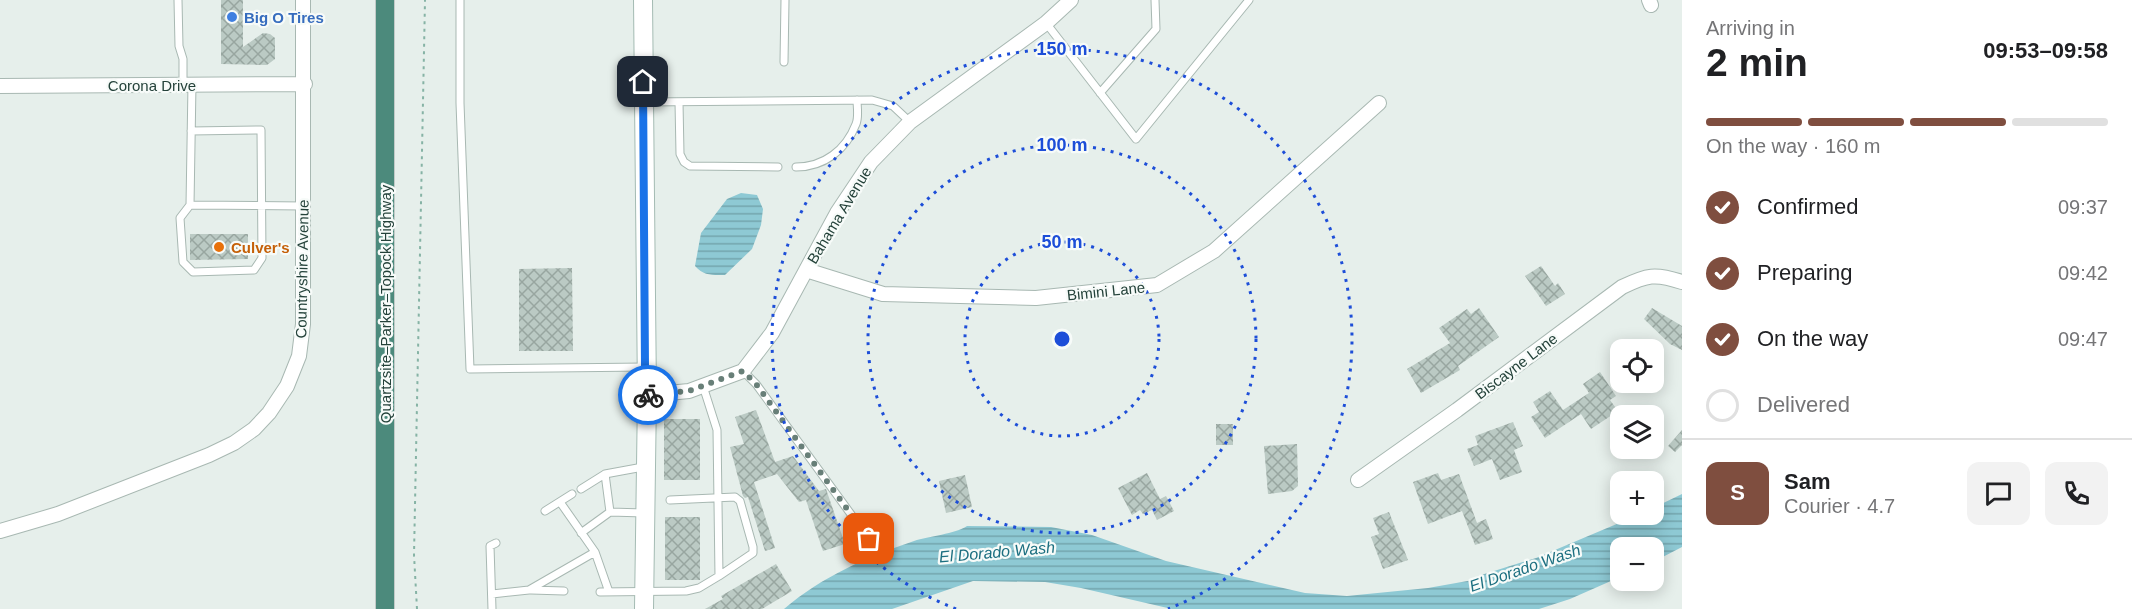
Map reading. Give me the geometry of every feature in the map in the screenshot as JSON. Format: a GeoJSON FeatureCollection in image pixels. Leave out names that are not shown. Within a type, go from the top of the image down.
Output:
{"type":"FeatureCollection","features":[{"type":"Feature","properties":{"kind":"highway","name":"Quartzsite–Parker–Topock Highway"},"geometry":{"type":"LineString","coordinates":[[385,0],[386,609]]}},
{"type":"Feature","properties":{"kind":"main road"},"geometry":{"type":"LineString","coordinates":[[643,0],[647,395],[644,601]]}},
{"type":"Feature","properties":{"kind":"street","name":"Countryshire Avenue"},"geometry":{"type":"LineString","coordinates":[[0,531],[58,514],[234,443],[254,429],[269,413],[287,386],[299,356],[303,324],[305,84],[303,0]]}},
{"type":"Feature","properties":{"kind":"street","name":"Bahama Avenue"},"geometry":{"type":"LineString","coordinates":[[743,371],[772,333],[837,213],[872,162],[910,122],[1046,24],[1071,0]]}},
{"type":"Feature","properties":{"kind":"street","name":"Corona Drive"},"geometry":{"type":"LineString","coordinates":[[0,86],[305,84]]}},
{"type":"Feature","properties":{"kind":"street","name":"Bimini Lane"},"geometry":{"type":"LineString","coordinates":[[806,270],[883,294],[1036,298],[1157,285],[1214,250],[1379,103]]}},
{"type":"Feature","properties":{"kind":"street","name":"Biscayne Lane"},"geometry":{"type":"LineString","coordinates":[[1358,480],[1457,410],[1622,287],[1646,276],[1669,278],[1682,282]]}},
{"type":"Feature","properties":{"kind":"street"},"geometry":{"type":"LineString","coordinates":[[647,395],[689,391],[743,371]]}},
{"type":"Feature","properties":{"kind":"lane"},"geometry":{"type":"LineString","coordinates":[[178,0],[179,46],[188,84],[191,131],[190,205],[180,218],[183,262],[194,272],[254,270],[262,258],[261,130],[191,131]]}},
{"type":"Feature","properties":{"kind":"lane"},"geometry":{"type":"LineString","coordinates":[[460,0],[460,103],[470,369],[645,367]]}},
{"type":"Feature","properties":{"kind":"lane"},"geometry":{"type":"LineString","coordinates":[[784,62],[785,0]]}},
{"type":"Feature","properties":{"kind":"lane"},"geometry":{"type":"LineString","coordinates":[[1100,93],[1155,29],[1155,0]]}},
{"type":"Feature","properties":{"kind":"lane"},"geometry":{"type":"LineString","coordinates":[[1046,24],[1137,140],[1249,0]]}},
{"type":"Feature","properties":{"kind":"lane"},"geometry":{"type":"LineString","coordinates":[[796,167],[810,167],[836,154],[857,123],[857,100]]}},
{"type":"Feature","properties":{"kind":"lane"},"geometry":{"type":"LineString","coordinates":[[644,102],[872,100],[893,106],[910,122]]}},
{"type":"Feature","properties":{"kind":"lane"},"geometry":{"type":"LineString","coordinates":[[679,102],[680,154],[684,162],[690,166],[778,166]]}},
{"type":"Feature","properties":{"kind":"lane"},"geometry":{"type":"LineString","coordinates":[[190,205],[304,206]]}},
{"type":"Feature","properties":{"kind":"lane"},"geometry":{"type":"LineString","coordinates":[[743,371],[756,384],[869,539]]}},
{"type":"Feature","properties":{"kind":"lane"},"geometry":{"type":"LineString","coordinates":[[703,386],[717,430],[719,576]]}},
{"type":"Feature","properties":{"kind":"lane"},"geometry":{"type":"LineString","coordinates":[[581,489],[605,474],[646,466]]}},
{"type":"Feature","properties":{"kind":"lane"},"geometry":{"type":"LineString","coordinates":[[605,474],[610,512]]}},
{"type":"Feature","properties":{"kind":"lane"},"geometry":{"type":"LineString","coordinates":[[545,511],[572,494]]}},
{"type":"Feature","properties":{"kind":"lane"},"geometry":{"type":"LineString","coordinates":[[600,592],[609,592],[644,601],[699,588],[753,553],[740,501],[735,497],[670,500]]}},
{"type":"Feature","properties":{"kind":"lane"},"geometry":{"type":"LineString","coordinates":[[560,502],[595,552],[609,592]]}},
{"type":"Feature","properties":{"kind":"lane"},"geometry":{"type":"LineString","coordinates":[[581,533],[610,512],[645,513]]}},
{"type":"Feature","properties":{"kind":"lane"},"geometry":{"type":"LineString","coordinates":[[492,609],[490,546],[496,543]]}},
{"type":"Feature","properties":{"kind":"lane"},"geometry":{"type":"LineString","coordinates":[[529,590],[595,552]]}},
{"type":"Feature","properties":{"kind":"lane"},"geometry":{"type":"LineString","coordinates":[[492,594],[529,590],[564,591]]}},
{"type":"Feature","properties":{"kind":"path"},"geometry":{"type":"LineString","coordinates":[[417,609],[414,543],[425,0]]}},
{"type":"Feature","properties":{"kind":"water"},"geometry":{"type":"Polygon","coordinates":[[[741,193],[757,195],[763,209],[761,225],[752,249],[725,275],[705,273],[695,266],[701,233],[727,199],[741,193]]]}},
{"type":"Feature","properties":{"kind":"water","name":"El Dorado Wash"},"geometry":{"type":"Polygon","coordinates":[[[1682,494],[1682,547],[1664,556],[1664,537],[1610,537],[1610,581],[1570,599],[1539,609],[1172,609],[1045,582],[973,581],[892,609],[784,609],[830,577],[880,553],[967,526],[1051,527],[1092,535],[1166,561],[1305,593],[1347,596],[1428,588],[1473,580],[1478,576],[1536,558],[1614,525],[1664,525],[1664,503],[1682,494]]]}},
{"type":"Feature","properties":{"kind":"building","name":"Big O Tires"},"geometry":{"type":"Polygon","coordinates":[[[221,0],[243,0],[243,47],[263,33],[270,34],[275,38],[275,59],[267,65],[221,64],[221,0]]]}},
{"type":"Feature","properties":{"kind":"building","name":"Culver's"},"geometry":{"type":"Polygon","coordinates":[[[190,234],[248,234],[248,259],[190,260],[190,234]]]}},
{"type":"Feature","properties":{"kind":"building"},"geometry":{"type":"Polygon","coordinates":[[[1541,266],[1555,286],[1558,283],[1565,294],[1546,306],[1525,276],[1541,266]]]}},
{"type":"Feature","properties":{"kind":"building"},"geometry":{"type":"Polygon","coordinates":[[[572,268],[573,351],[519,351],[519,269],[572,268]]]}},
{"type":"Feature","properties":{"kind":"building"},"geometry":{"type":"Polygon","coordinates":[[[1479,308],[1499,337],[1458,366],[1460,370],[1421,393],[1407,369],[1450,343],[1439,328],[1467,309],[1471,314],[1479,308]]]}},
{"type":"Feature","properties":{"kind":"building"},"geometry":{"type":"Polygon","coordinates":[[[1652,308],[1682,326],[1682,350],[1670,344],[1644,319],[1652,308]]]}},
{"type":"Feature","properties":{"kind":"building"},"geometry":{"type":"Polygon","coordinates":[[[1600,372],[1610,387],[1610,393],[1616,396],[1610,400],[1614,405],[1610,405],[1610,416],[1591,429],[1581,414],[1545,438],[1531,417],[1539,412],[1533,402],[1550,391],[1563,410],[1589,393],[1583,384],[1600,372]]]}},
{"type":"Feature","properties":{"kind":"building"},"geometry":{"type":"Polygon","coordinates":[[[756,410],[775,462],[793,456],[819,491],[826,489],[845,544],[823,551],[806,500],[799,502],[777,474],[754,482],[775,548],[765,551],[748,497],[743,496],[730,447],[744,444],[735,417],[756,410]]]}},
{"type":"Feature","properties":{"kind":"building"},"geometry":{"type":"Polygon","coordinates":[[[664,419],[700,419],[700,480],[664,480],[664,419]]]}},
{"type":"Feature","properties":{"kind":"building"},"geometry":{"type":"Polygon","coordinates":[[[1513,422],[1523,446],[1514,450],[1522,472],[1500,480],[1492,459],[1474,466],[1467,449],[1478,445],[1475,436],[1513,422]]]}},
{"type":"Feature","properties":{"kind":"building"},"geometry":{"type":"Polygon","coordinates":[[[1216,424],[1233,424],[1233,445],[1216,445],[1216,424]]]}},
{"type":"Feature","properties":{"kind":"building"},"geometry":{"type":"Polygon","coordinates":[[[1682,430],[1682,445],[1675,452],[1668,446],[1682,430]]]}},
{"type":"Feature","properties":{"kind":"building"},"geometry":{"type":"Polygon","coordinates":[[[1297,444],[1298,486],[1292,491],[1268,494],[1264,446],[1297,444]]]}},
{"type":"Feature","properties":{"kind":"building"},"geometry":{"type":"Polygon","coordinates":[[[1147,473],[1160,499],[1166,496],[1174,511],[1157,520],[1152,510],[1143,514],[1140,510],[1132,515],[1118,488],[1147,473]]]}},
{"type":"Feature","properties":{"kind":"building"},"geometry":{"type":"Polygon","coordinates":[[[1438,473],[1441,480],[1459,474],[1477,523],[1486,519],[1493,539],[1475,545],[1462,511],[1428,524],[1413,482],[1438,473]]]}},
{"type":"Feature","properties":{"kind":"building"},"geometry":{"type":"Polygon","coordinates":[[[965,475],[972,507],[946,513],[939,481],[965,475]]]}},
{"type":"Feature","properties":{"kind":"building"},"geometry":{"type":"Polygon","coordinates":[[[1389,512],[1408,560],[1383,569],[1371,537],[1379,534],[1373,518],[1389,512]]]}},
{"type":"Feature","properties":{"kind":"building"},"geometry":{"type":"Polygon","coordinates":[[[665,517],[700,517],[700,580],[665,580],[665,517]]]}},
{"type":"Feature","properties":{"kind":"building"},"geometry":{"type":"Polygon","coordinates":[[[776,564],[792,591],[762,609],[705,609],[723,599],[721,596],[776,564]]]}},
{"type":"Feature","properties":{"kind":"way so far"},"geometry":{"type":"LineString","coordinates":[[648,395],[689,391],[743,371],[756,384],[869,539]]}},
{"type":"Feature","properties":{"kind":"place","name":"Big O Tires"},"geometry":{"type":"Point","coordinates":[232,17]}},
{"type":"Feature","properties":{"kind":"place","name":"Culver's"},"geometry":{"type":"Point","coordinates":[219,247]}},
{"type":"Feature","properties":{"kind":"route"},"geometry":{"type":"LineString","coordinates":[[643,82],[645,367],[648,395]]}}]}
